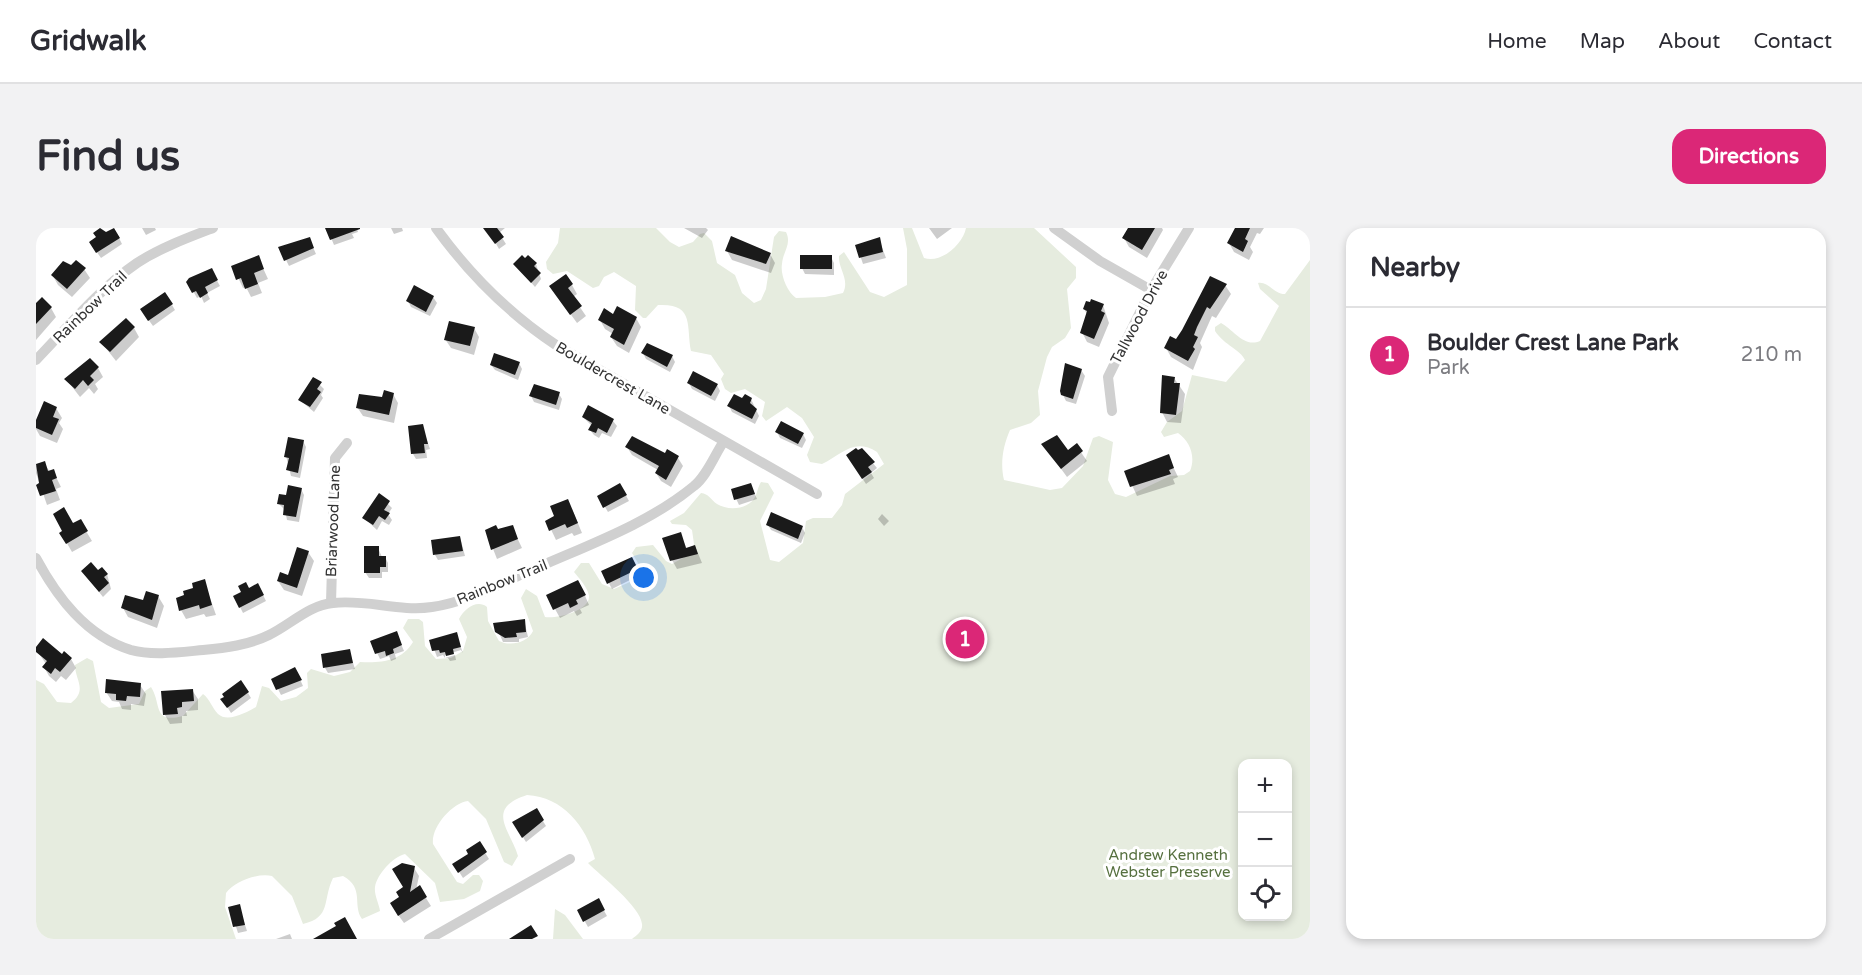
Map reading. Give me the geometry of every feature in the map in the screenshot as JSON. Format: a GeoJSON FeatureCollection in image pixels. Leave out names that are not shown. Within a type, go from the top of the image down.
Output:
{"type":"FeatureCollection","features":[{"type":"Feature","properties":{"kind":"street","name":"Rainbow Trail"},"geometry":{"type":"LineString","coordinates":[[36,360],[112,284],[136,264],[182,240],[213,228]]}},
{"type":"Feature","properties":{"kind":"street","name":"Bouldercrest Lane"},"geometry":{"type":"LineString","coordinates":[[436,228],[485,289],[530,328],[817,495]]}},
{"type":"Feature","properties":{"kind":"street"},"geometry":{"type":"LineString","coordinates":[[1054,228],[1100,261],[1151,290]]}},
{"type":"Feature","properties":{"kind":"street","name":"Tallwood Drive"},"geometry":{"type":"LineString","coordinates":[[1112,411],[1108,377],[1151,290],[1189,228]]}},
{"type":"Feature","properties":{"kind":"street","name":"Rainbow Trail"},"geometry":{"type":"LineString","coordinates":[[36,558],[51,586],[80,620],[105,638],[132,650],[164,652],[233,647],[268,636],[302,614],[331,603],[432,607],[468,599],[620,531],[667,506],[697,484],[724,441]]}},
{"type":"Feature","properties":{"kind":"street","name":"Briarwood Lane"},"geometry":{"type":"LineString","coordinates":[[331,603],[335,458],[347,443]]}},
{"type":"Feature","properties":{"kind":"street"},"geometry":{"type":"LineString","coordinates":[[429,939],[570,859]]}},
{"type":"Feature","properties":{"kind":"green space","name":"Andrew Kenneth Webster Preserve"},"geometry":{"type":"Polygon","coordinates":[[[560,228],[656,228],[670,242],[679,247],[693,242],[704,233],[712,241],[717,263],[735,275],[742,293],[754,303],[761,300],[766,289],[774,237],[779,231],[786,232],[788,236],[782,264],[783,278],[796,298],[825,297],[843,293],[845,279],[839,256],[844,252],[870,292],[884,297],[907,285],[907,249],[903,228],[912,228],[924,258],[931,259],[944,255],[956,246],[966,228],[1034,228],[1076,267],[1076,278],[1067,289],[1071,328],[1065,338],[1052,347],[1047,357],[1038,391],[1040,415],[1031,423],[1010,430],[1003,455],[1004,480],[1050,490],[1062,488],[1083,466],[1093,438],[1099,436],[1113,442],[1108,480],[1115,494],[1126,497],[1170,476],[1184,475],[1190,471],[1192,455],[1186,440],[1178,433],[1164,437],[1161,432],[1167,422],[1182,411],[1192,375],[1226,382],[1245,360],[1219,336],[1215,327],[1221,323],[1244,340],[1254,343],[1260,341],[1279,306],[1260,289],[1258,283],[1285,294],[1310,260],[1310,939],[632,939],[642,929],[640,917],[628,901],[588,863],[595,859],[586,835],[579,825],[562,807],[552,801],[527,795],[506,807],[503,814],[506,829],[518,856],[512,866],[504,862],[486,819],[468,801],[449,811],[439,823],[433,837],[433,844],[457,882],[463,884],[473,875],[479,875],[483,881],[480,891],[464,899],[440,902],[435,883],[405,854],[391,862],[376,882],[375,893],[380,911],[362,919],[354,886],[343,876],[333,878],[325,907],[318,917],[303,924],[292,896],[272,876],[266,875],[241,882],[226,893],[225,907],[236,939],[36,939],[36,680],[44,684],[57,702],[71,703],[79,694],[80,689],[75,665],[87,658],[93,661],[101,702],[109,708],[139,704],[145,691],[151,687],[162,715],[166,717],[183,716],[203,694],[218,714],[227,717],[237,716],[256,707],[262,686],[269,688],[281,701],[296,697],[308,688],[307,673],[311,669],[334,676],[350,672],[360,662],[390,660],[402,654],[413,642],[403,628],[408,619],[419,619],[423,622],[425,646],[436,659],[451,658],[463,651],[467,637],[459,619],[467,609],[479,604],[487,607],[488,621],[499,641],[509,644],[523,641],[533,631],[521,598],[526,589],[537,596],[545,617],[557,617],[578,610],[588,601],[587,590],[574,572],[581,563],[589,563],[602,584],[614,589],[639,578],[641,568],[632,553],[636,547],[653,545],[666,561],[672,564],[690,554],[694,544],[692,530],[686,525],[672,524],[670,521],[684,513],[701,493],[717,504],[727,508],[738,508],[753,500],[761,482],[768,483],[774,493],[760,521],[770,560],[779,562],[803,543],[806,521],[813,518],[832,518],[842,505],[845,494],[884,464],[877,452],[861,446],[848,449],[822,464],[810,462],[807,455],[814,437],[802,418],[787,407],[766,421],[762,416],[765,402],[745,389],[731,393],[725,389],[721,379],[724,374],[711,355],[691,351],[686,318],[678,308],[658,305],[646,318],[643,318],[635,310],[636,286],[614,272],[604,277],[599,286],[593,288],[567,271],[553,274],[547,269],[546,262],[558,243],[560,228]]]}},
{"type":"Feature","properties":{"kind":"green space"},"geometry":{"type":"Polygon","coordinates":[[[555,909],[565,915],[583,939],[553,939],[555,909]]]}},
{"type":"Feature","properties":{"kind":"building"},"geometry":{"type":"Polygon","coordinates":[[[100,228],[106,232],[114,228],[120,238],[96,253],[89,242],[96,237],[93,233],[100,228]]]}},
{"type":"Feature","properties":{"kind":"building"},"geometry":{"type":"Polygon","coordinates":[[[325,228],[360,228],[360,229],[330,240],[325,228]]]}},
{"type":"Feature","properties":{"kind":"building"},"geometry":{"type":"Polygon","coordinates":[[[483,228],[497,228],[504,237],[495,244],[483,228]]]}},
{"type":"Feature","properties":{"kind":"building"},"geometry":{"type":"Polygon","coordinates":[[[1128,228],[1155,228],[1142,250],[1122,238],[1128,228]]]}},
{"type":"Feature","properties":{"kind":"building"},"geometry":{"type":"Polygon","coordinates":[[[1235,228],[1250,228],[1243,252],[1227,243],[1235,228]]]}},
{"type":"Feature","properties":{"kind":"building"},"geometry":{"type":"Polygon","coordinates":[[[731,236],[771,253],[766,264],[725,251],[731,236]]]}},
{"type":"Feature","properties":{"kind":"building"},"geometry":{"type":"Polygon","coordinates":[[[310,237],[314,248],[284,261],[278,247],[310,237]]]}},
{"type":"Feature","properties":{"kind":"building"},"geometry":{"type":"Polygon","coordinates":[[[880,237],[883,252],[859,258],[855,245],[880,237]]]}},
{"type":"Feature","properties":{"kind":"building"},"geometry":{"type":"Polygon","coordinates":[[[259,255],[264,269],[254,273],[258,284],[245,289],[241,278],[236,280],[231,266],[259,255]]]}},
{"type":"Feature","properties":{"kind":"building"},"geometry":{"type":"Polygon","coordinates":[[[522,255],[525,258],[528,255],[537,263],[534,266],[541,273],[531,283],[513,264],[522,255]]]}},
{"type":"Feature","properties":{"kind":"building"},"geometry":{"type":"Polygon","coordinates":[[[800,255],[832,255],[832,269],[800,269],[800,255]]]}},
{"type":"Feature","properties":{"kind":"building"},"geometry":{"type":"Polygon","coordinates":[[[76,260],[86,268],[67,289],[51,275],[63,261],[71,265],[76,260]]]}},
{"type":"Feature","properties":{"kind":"building"},"geometry":{"type":"Polygon","coordinates":[[[212,268],[218,280],[205,287],[208,293],[200,298],[196,291],[192,293],[186,282],[189,278],[212,268]]]}},
{"type":"Feature","properties":{"kind":"building"},"geometry":{"type":"Polygon","coordinates":[[[566,274],[573,284],[568,288],[582,306],[570,315],[549,286],[566,274]]]}},
{"type":"Feature","properties":{"kind":"building"},"geometry":{"type":"Polygon","coordinates":[[[1210,276],[1227,284],[1210,309],[1207,307],[1194,335],[1198,337],[1193,347],[1195,349],[1188,361],[1164,348],[1170,336],[1176,339],[1182,330],[1210,276]]]}},
{"type":"Feature","properties":{"kind":"building"},"geometry":{"type":"Polygon","coordinates":[[[414,285],[434,296],[426,312],[406,301],[414,285]]]}},
{"type":"Feature","properties":{"kind":"building"},"geometry":{"type":"Polygon","coordinates":[[[165,292],[173,304],[148,321],[140,309],[165,292]]]}},
{"type":"Feature","properties":{"kind":"building"},"geometry":{"type":"Polygon","coordinates":[[[42,297],[52,307],[36,324],[36,303],[42,297]]]}},
{"type":"Feature","properties":{"kind":"building"},"geometry":{"type":"Polygon","coordinates":[[[1091,299],[1104,304],[1101,311],[1105,313],[1094,339],[1080,333],[1087,311],[1083,309],[1086,301],[1090,302],[1091,299]]]}},
{"type":"Feature","properties":{"kind":"building"},"geometry":{"type":"Polygon","coordinates":[[[617,306],[637,317],[624,345],[610,337],[614,329],[598,320],[604,308],[613,314],[617,306]]]}},
{"type":"Feature","properties":{"kind":"building"},"geometry":{"type":"Polygon","coordinates":[[[126,318],[135,327],[110,352],[99,342],[126,318]]]}},
{"type":"Feature","properties":{"kind":"building"},"geometry":{"type":"Polygon","coordinates":[[[449,321],[475,327],[470,346],[444,340],[449,321]]]}},
{"type":"Feature","properties":{"kind":"building"},"geometry":{"type":"Polygon","coordinates":[[[647,343],[673,355],[667,367],[641,353],[647,343]]]}},
{"type":"Feature","properties":{"kind":"building"},"geometry":{"type":"Polygon","coordinates":[[[494,353],[520,362],[515,375],[490,365],[494,353]]]}},
{"type":"Feature","properties":{"kind":"building"},"geometry":{"type":"Polygon","coordinates":[[[90,358],[99,367],[90,376],[94,380],[88,386],[83,380],[75,389],[64,379],[90,358]]]}},
{"type":"Feature","properties":{"kind":"building"},"geometry":{"type":"Polygon","coordinates":[[[1065,363],[1082,369],[1073,399],[1061,395],[1060,391],[1065,363]]]}},
{"type":"Feature","properties":{"kind":"building"},"geometry":{"type":"Polygon","coordinates":[[[693,371],[718,384],[711,396],[687,383],[693,371]]]}},
{"type":"Feature","properties":{"kind":"building"},"geometry":{"type":"Polygon","coordinates":[[[1162,375],[1175,377],[1174,383],[1180,383],[1176,415],[1160,413],[1162,375]]]}},
{"type":"Feature","properties":{"kind":"building"},"geometry":{"type":"Polygon","coordinates":[[[313,377],[322,382],[317,389],[321,392],[310,407],[298,400],[313,377]]]}},
{"type":"Feature","properties":{"kind":"building"},"geometry":{"type":"Polygon","coordinates":[[[534,384],[560,392],[556,405],[529,396],[534,384]]]}},
{"type":"Feature","properties":{"kind":"building"},"geometry":{"type":"Polygon","coordinates":[[[384,390],[394,393],[389,415],[356,408],[359,394],[382,397],[384,390]]]}},
{"type":"Feature","properties":{"kind":"building"},"geometry":{"type":"Polygon","coordinates":[[[734,394],[742,398],[745,394],[752,398],[750,403],[757,409],[752,419],[727,406],[734,394]]]}},
{"type":"Feature","properties":{"kind":"building"},"geometry":{"type":"Polygon","coordinates":[[[44,401],[57,407],[53,417],[59,419],[52,435],[36,428],[36,420],[44,401]]]}},
{"type":"Feature","properties":{"kind":"building"},"geometry":{"type":"Polygon","coordinates":[[[588,405],[614,419],[607,433],[598,428],[596,433],[588,430],[592,423],[582,417],[588,405]]]}},
{"type":"Feature","properties":{"kind":"building"},"geometry":{"type":"Polygon","coordinates":[[[781,421],[804,433],[798,444],[775,432],[781,421]]]}},
{"type":"Feature","properties":{"kind":"building"},"geometry":{"type":"Polygon","coordinates":[[[423,424],[428,444],[424,444],[425,453],[411,454],[408,426],[423,424]]]}},
{"type":"Feature","properties":{"kind":"building"},"geometry":{"type":"Polygon","coordinates":[[[1057,435],[1068,450],[1077,443],[1083,451],[1061,469],[1041,444],[1057,435]]]}},
{"type":"Feature","properties":{"kind":"building"},"geometry":{"type":"Polygon","coordinates":[[[632,436],[665,453],[667,449],[679,456],[666,480],[655,473],[659,466],[625,447],[632,436]]]}},
{"type":"Feature","properties":{"kind":"building"},"geometry":{"type":"Polygon","coordinates":[[[288,437],[304,440],[298,473],[286,470],[289,458],[284,457],[288,437]]]}},
{"type":"Feature","properties":{"kind":"building"},"geometry":{"type":"Polygon","coordinates":[[[856,448],[858,450],[862,448],[875,462],[868,467],[872,472],[862,479],[846,455],[856,448]]]}},
{"type":"Feature","properties":{"kind":"building"},"geometry":{"type":"Polygon","coordinates":[[[1169,454],[1174,468],[1169,470],[1171,474],[1130,487],[1124,471],[1169,454]]]}},
{"type":"Feature","properties":{"kind":"building"},"geometry":{"type":"Polygon","coordinates":[[[45,461],[48,471],[54,469],[57,478],[52,480],[56,491],[40,496],[36,485],[39,483],[36,464],[45,461]]]}},
{"type":"Feature","properties":{"kind":"building"},"geometry":{"type":"Polygon","coordinates":[[[620,483],[627,495],[603,508],[597,496],[620,483]]]}},
{"type":"Feature","properties":{"kind":"building"},"geometry":{"type":"Polygon","coordinates":[[[751,483],[755,494],[734,500],[731,489],[751,483]]]}},
{"type":"Feature","properties":{"kind":"building"},"geometry":{"type":"Polygon","coordinates":[[[288,485],[302,488],[296,517],[283,515],[284,505],[277,504],[279,494],[286,495],[288,485]]]}},
{"type":"Feature","properties":{"kind":"building"},"geometry":{"type":"Polygon","coordinates":[[[379,493],[390,501],[384,510],[390,513],[385,520],[379,516],[373,525],[362,518],[379,493]]]}},
{"type":"Feature","properties":{"kind":"building"},"geometry":{"type":"Polygon","coordinates":[[[568,499],[578,523],[567,528],[565,524],[549,531],[545,521],[554,516],[550,506],[568,499]]]}},
{"type":"Feature","properties":{"kind":"building"},"geometry":{"type":"Polygon","coordinates":[[[64,507],[73,523],[81,519],[88,531],[66,544],[59,533],[62,531],[53,514],[64,507]]]}},
{"type":"Feature","properties":{"kind":"building"},"geometry":{"type":"Polygon","coordinates":[[[771,512],[803,526],[798,539],[766,525],[771,512]]]}},
{"type":"Feature","properties":{"kind":"building"},"geometry":{"type":"Polygon","coordinates":[[[496,525],[498,529],[513,525],[518,539],[491,550],[485,530],[496,525]]]}},
{"type":"Feature","properties":{"kind":"building"},"geometry":{"type":"Polygon","coordinates":[[[681,532],[686,548],[695,545],[698,554],[670,561],[662,538],[681,532]]]}},
{"type":"Feature","properties":{"kind":"building"},"geometry":{"type":"Polygon","coordinates":[[[460,536],[463,551],[433,555],[431,540],[460,536]]]}},
{"type":"Feature","properties":{"kind":"building"},"geometry":{"type":"Polygon","coordinates":[[[364,546],[379,546],[379,556],[386,556],[386,567],[380,567],[380,573],[364,573],[364,546]]]}},
{"type":"Feature","properties":{"kind":"building"},"geometry":{"type":"Polygon","coordinates":[[[297,547],[309,551],[297,588],[277,581],[280,572],[288,575],[297,547]]]}},
{"type":"Feature","properties":{"kind":"building"},"geometry":{"type":"Polygon","coordinates":[[[632,557],[638,569],[607,584],[601,571],[632,557]]]}},
{"type":"Feature","properties":{"kind":"building"},"geometry":{"type":"Polygon","coordinates":[[[91,562],[98,570],[102,567],[108,574],[104,577],[109,583],[99,592],[81,571],[91,562]]]}},
{"type":"Feature","properties":{"kind":"building"},"geometry":{"type":"Polygon","coordinates":[[[205,579],[212,605],[200,609],[199,605],[179,611],[176,598],[184,595],[183,591],[193,588],[192,583],[205,579]]]}},
{"type":"Feature","properties":{"kind":"building"},"geometry":{"type":"Polygon","coordinates":[[[578,580],[586,595],[576,600],[578,604],[570,608],[568,603],[553,610],[546,595],[578,580]]]}},
{"type":"Feature","properties":{"kind":"building"},"geometry":{"type":"Polygon","coordinates":[[[246,582],[249,588],[258,583],[264,595],[239,608],[233,596],[241,592],[238,586],[246,582]]]}},
{"type":"Feature","properties":{"kind":"building"},"geometry":{"type":"Polygon","coordinates":[[[146,591],[159,595],[152,620],[121,608],[125,595],[143,600],[146,591]]]}},
{"type":"Feature","properties":{"kind":"building"},"geometry":{"type":"Polygon","coordinates":[[[525,619],[526,632],[516,633],[517,637],[505,638],[495,632],[493,623],[525,619]]]}},
{"type":"Feature","properties":{"kind":"building"},"geometry":{"type":"Polygon","coordinates":[[[397,631],[402,645],[393,649],[394,653],[386,656],[385,651],[375,654],[370,641],[397,631]]]}},
{"type":"Feature","properties":{"kind":"building"},"geometry":{"type":"Polygon","coordinates":[[[457,632],[461,647],[453,649],[454,654],[446,656],[445,652],[432,651],[429,640],[457,632]]]}},
{"type":"Feature","properties":{"kind":"building"},"geometry":{"type":"Polygon","coordinates":[[[43,638],[62,654],[64,651],[72,658],[60,672],[55,668],[51,674],[42,667],[47,661],[36,652],[36,647],[43,638]]]}},
{"type":"Feature","properties":{"kind":"building"},"geometry":{"type":"Polygon","coordinates":[[[350,649],[353,663],[323,668],[321,654],[350,649]]]}},
{"type":"Feature","properties":{"kind":"building"},"geometry":{"type":"Polygon","coordinates":[[[295,667],[302,680],[276,690],[271,679],[295,667]]]}},
{"type":"Feature","properties":{"kind":"building"},"geometry":{"type":"Polygon","coordinates":[[[106,679],[141,683],[140,697],[127,696],[126,701],[116,700],[116,694],[105,693],[106,679]]]}},
{"type":"Feature","properties":{"kind":"building"},"geometry":{"type":"Polygon","coordinates":[[[241,680],[249,692],[227,708],[220,699],[224,697],[222,694],[241,680]]]}},
{"type":"Feature","properties":{"kind":"building"},"geometry":{"type":"Polygon","coordinates":[[[193,689],[194,701],[182,702],[182,707],[177,708],[178,714],[163,715],[161,691],[193,689]]]}},
{"type":"Feature","properties":{"kind":"building"},"geometry":{"type":"Polygon","coordinates":[[[537,808],[544,820],[522,838],[512,822],[537,808]]]}},
{"type":"Feature","properties":{"kind":"building"},"geometry":{"type":"Polygon","coordinates":[[[480,841],[487,852],[458,873],[452,864],[468,854],[466,850],[480,841]]]}},
{"type":"Feature","properties":{"kind":"building"},"geometry":{"type":"Polygon","coordinates":[[[402,863],[415,866],[410,892],[420,885],[427,897],[398,916],[390,903],[399,897],[396,892],[403,887],[392,869],[402,863]]]}},
{"type":"Feature","properties":{"kind":"building"},"geometry":{"type":"Polygon","coordinates":[[[599,898],[605,910],[583,922],[577,910],[599,898]]]}},
{"type":"Feature","properties":{"kind":"building"},"geometry":{"type":"Polygon","coordinates":[[[240,904],[245,925],[233,927],[228,907],[240,904]]]}},
{"type":"Feature","properties":{"kind":"building"},"geometry":{"type":"Polygon","coordinates":[[[345,917],[357,939],[313,939],[336,926],[334,923],[345,917]]]}},
{"type":"Feature","properties":{"kind":"building"},"geometry":{"type":"Polygon","coordinates":[[[531,925],[538,936],[532,939],[509,939],[531,925]]]}},
{"type":"Feature","properties":{"kind":"place","name":"Boulder Crest Lane Park"},"geometry":{"type":"Point","coordinates":[965,639]}}]}
